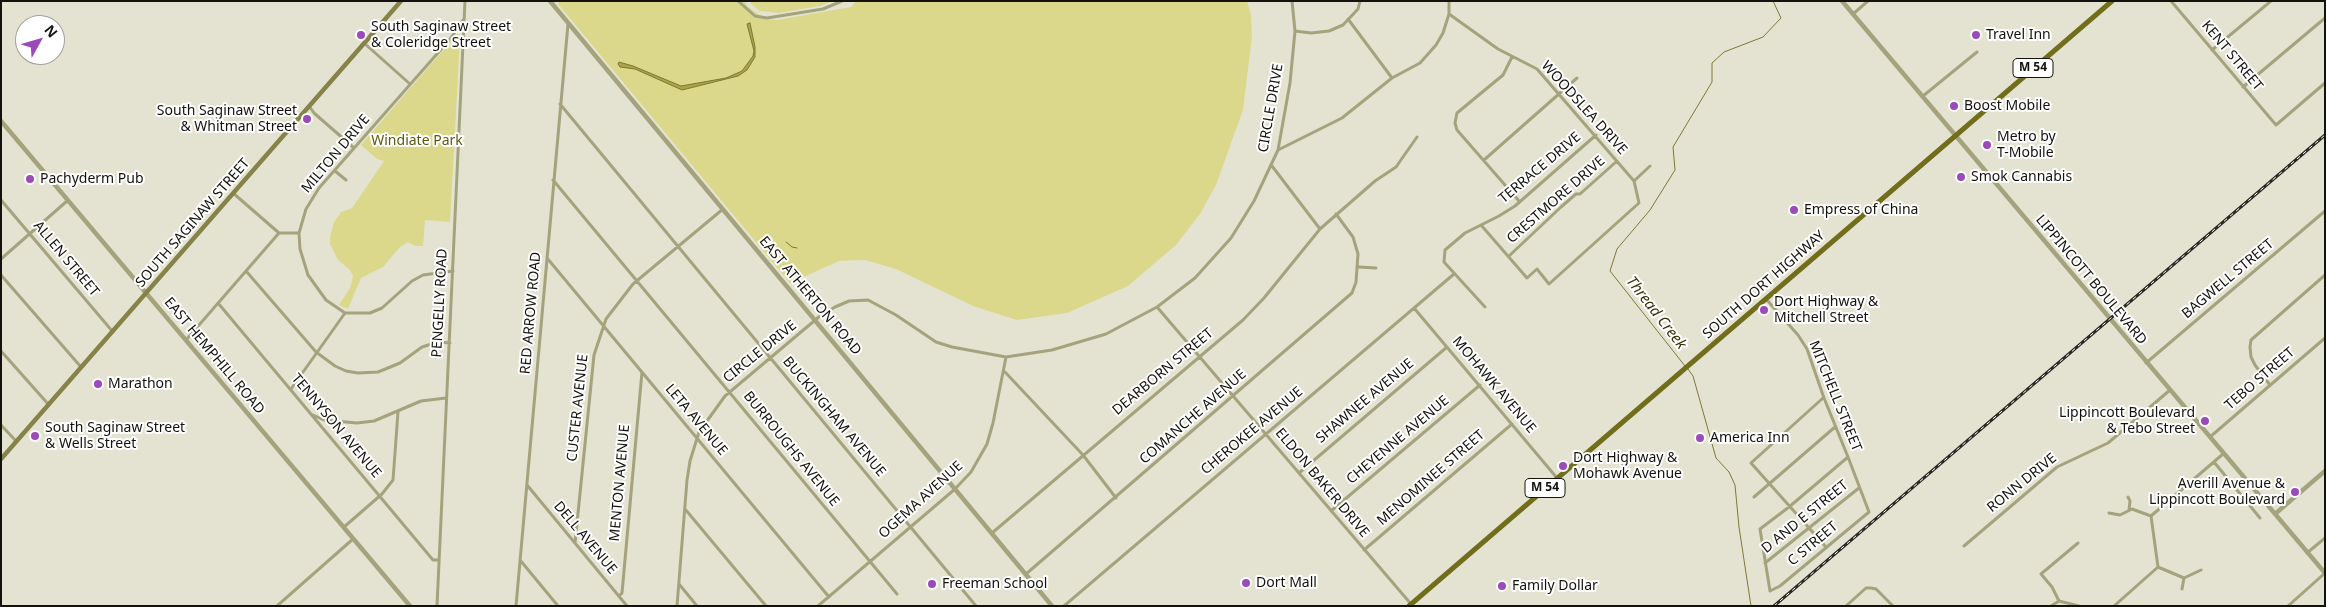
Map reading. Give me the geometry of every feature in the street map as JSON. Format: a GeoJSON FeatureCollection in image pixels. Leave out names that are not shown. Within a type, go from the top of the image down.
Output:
{"type":"FeatureCollection","features":[{"type":"Feature","properties":{"kind":"main road","name":"SOUTH SAGINAW STREET"},"geometry":{"type":"LineString","coordinates":[[1,459],[401,1]]}},
{"type":"Feature","properties":{"kind":"main road","name":"SOUTH DORT HIGHWAY"},"geometry":{"type":"LineString","coordinates":[[1410,605],[2112,1]]}},
{"type":"Feature","properties":{"kind":"street","name":"PENGELLY ROAD"},"geometry":{"type":"LineString","coordinates":[[437,606],[464,1]]}},
{"type":"Feature","properties":{"kind":"street","name":"EAST ATHERTON ROAD"},"geometry":{"type":"LineString","coordinates":[[550,1],[1052,606]]}},
{"type":"Feature","properties":{"kind":"street"},"geometry":{"type":"LineString","coordinates":[[738,1],[751,13],[767,18],[823,9],[842,1]]}},
{"type":"Feature","properties":{"kind":"street","name":"CIRCLE DRIVE"},"geometry":{"type":"LineString","coordinates":[[677,606],[690,461],[697,438],[711,412],[730,392],[816,322],[820,316],[842,303],[868,300],[896,315],[936,342],[959,349],[1006,357],[1052,350],[1093,339],[1129,324],[1157,307],[1195,278],[1222,250],[1249,210],[1272,166],[1278,150],[1290,83],[1295,31],[1292,1]]}},
{"type":"Feature","properties":{"kind":"street"},"geometry":{"type":"LineString","coordinates":[[1295,31],[1311,33],[1329,31],[1343,25],[1358,9],[1360,1]]}},
{"type":"Feature","properties":{"kind":"street"},"geometry":{"type":"LineString","coordinates":[[1278,150],[1342,118],[1392,78],[1420,63],[1429,54],[1443,33],[1449,14],[1449,1]]}},
{"type":"Feature","properties":{"kind":"street","name":"LIPPINCOTT BOULEVARD"},"geometry":{"type":"LineString","coordinates":[[1842,1],[2325,573]]}},
{"type":"Feature","properties":{"kind":"street"},"geometry":{"type":"LineString","coordinates":[[1853,14],[1868,1]]}},
{"type":"Feature","properties":{"kind":"street","name":"KENT STREET"},"geometry":{"type":"LineString","coordinates":[[2171,1],[2276,125],[2325,83]]}},
{"type":"Feature","properties":{"kind":"street"},"geometry":{"type":"LineString","coordinates":[[2212,50],[2270,1]]}},
{"type":"Feature","properties":{"kind":"street","name":"WOODSLEA DRIVE"},"geometry":{"type":"LineString","coordinates":[[1449,14],[1512,57],[1537,69],[1634,181]]}},
{"type":"Feature","properties":{"kind":"street"},"geometry":{"type":"LineString","coordinates":[[2243,88],[2325,18]]}},
{"type":"Feature","properties":{"kind":"street"},"geometry":{"type":"LineString","coordinates":[[1348,19],[1392,78]]}},
{"type":"Feature","properties":{"kind":"street","name":"MILTON DRIVE"},"geometry":{"type":"LineString","coordinates":[[345,313],[326,300],[308,275],[300,248],[299,233],[302,219],[311,199],[451,38],[463,20]]}},
{"type":"Feature","properties":{"kind":"street","name":"RED ARROW ROAD"},"geometry":{"type":"LineString","coordinates":[[516,606],[568,23]]}},
{"type":"Feature","properties":{"kind":"street"},"geometry":{"type":"LineString","coordinates":[[364,44],[410,84]]}},
{"type":"Feature","properties":{"kind":"street"},"geometry":{"type":"LineString","coordinates":[[1922,97],[1976,52]]}},
{"type":"Feature","properties":{"kind":"street"},"geometry":{"type":"LineString","coordinates":[[1512,57],[1504,75],[1457,113],[1455,127],[1519,202]]}},
{"type":"Feature","properties":{"kind":"street"},"geometry":{"type":"LineString","coordinates":[[1484,160],[1577,78]]}},
{"type":"Feature","properties":{"kind":"street","name":"BUCKINGHAM AVENUE"},"geometry":{"type":"LineString","coordinates":[[560,104],[976,606]]}},
{"type":"Feature","properties":{"kind":"street"},"geometry":{"type":"LineString","coordinates":[[309,106],[314,113],[354,148]]}},
{"type":"Feature","properties":{"kind":"street","name":"EAST HEMPHILL ROAD"},"geometry":{"type":"LineString","coordinates":[[1,121],[410,606]]}},
{"type":"Feature","properties":{"kind":"street","name":"TERRACE DRIVE"},"geometry":{"type":"LineString","coordinates":[[1454,274],[1444,262],[1445,250],[1465,233],[1499,216],[1519,202],[1596,136]]}},
{"type":"Feature","properties":{"kind":"street","name":"DEARBORN STREET"},"geometry":{"type":"LineString","coordinates":[[992,534],[1198,356],[1243,320],[1264,298],[1320,229],[1376,181],[1396,168],[1417,137]]}},
{"type":"Feature","properties":{"kind":"street","name":"CRESTMORE DRIVE"},"geometry":{"type":"LineString","coordinates":[[1509,256],[1535,234],[1537,227],[1617,161]]}},
{"type":"Feature","properties":{"kind":"street"},"geometry":{"type":"LineString","coordinates":[[1272,166],[1320,229]]}},
{"type":"Feature","properties":{"kind":"street"},"geometry":{"type":"LineString","coordinates":[[1481,225],[1527,278],[1537,269],[1549,284],[1638,203],[1634,181],[1650,166]]}},
{"type":"Feature","properties":{"kind":"street"},"geometry":{"type":"LineString","coordinates":[[335,171],[346,180]]}},
{"type":"Feature","properties":{"kind":"street","name":"BURROUGHS AVENUE"},"geometry":{"type":"LineString","coordinates":[[553,180],[897,594]]}},
{"type":"Feature","properties":{"kind":"street"},"geometry":{"type":"LineString","coordinates":[[233,193],[279,233],[299,233]]}},
{"type":"Feature","properties":{"kind":"street","name":"ALLEN STREET"},"geometry":{"type":"LineString","coordinates":[[1,200],[113,332]]}},
{"type":"Feature","properties":{"kind":"street"},"geometry":{"type":"LineString","coordinates":[[1,259],[67,201]]}},
{"type":"Feature","properties":{"kind":"street","name":"CUSTER AVENUE"},"geometry":{"type":"LineString","coordinates":[[575,542],[594,355],[603,324],[618,302],[637,281],[723,209]]}},
{"type":"Feature","properties":{"kind":"street","name":"BAGWELL STREET"},"geometry":{"type":"LineString","coordinates":[[2146,363],[2325,211]]}},
{"type":"Feature","properties":{"kind":"street","name":"COMANCHE AVENUE"},"geometry":{"type":"LineString","coordinates":[[1026,574],[1345,301],[1354,288],[1359,267],[1358,254],[1353,237],[1336,214]]}},
{"type":"Feature","properties":{"kind":"street"},"geometry":{"type":"LineString","coordinates":[[186,340],[279,233]]}},
{"type":"Feature","properties":{"kind":"street","name":"LETA AVENUE"},"geometry":{"type":"LineString","coordinates":[[547,257],[829,597]]}},
{"type":"Feature","properties":{"kind":"street"},"geometry":{"type":"LineString","coordinates":[[1359,267],[1376,268]]}},
{"type":"Feature","properties":{"kind":"street"},"geometry":{"type":"LineString","coordinates":[[246,271],[316,352],[335,366],[346,371],[367,373],[389,368],[431,343],[450,343]]}},
{"type":"Feature","properties":{"kind":"street"},"geometry":{"type":"LineString","coordinates":[[291,389],[345,313],[370,313],[382,308],[412,281],[423,275],[453,271]]}},
{"type":"Feature","properties":{"kind":"street"},"geometry":{"type":"LineString","coordinates":[[1454,274],[1485,307]]}},
{"type":"Feature","properties":{"kind":"street","name":"CHEROKEE AVENUE"},"geometry":{"type":"LineString","coordinates":[[1064,606],[1454,274]]}},
{"type":"Feature","properties":{"kind":"street"},"geometry":{"type":"LineString","coordinates":[[1,275],[82,368]]}},
{"type":"Feature","properties":{"kind":"street"},"geometry":{"type":"LineString","coordinates":[[2270,385],[2254,365],[2251,357],[2251,340],[2325,275]]}},
{"type":"Feature","properties":{"kind":"street","name":"MITCHELL STREET"},"geometry":{"type":"LineString","coordinates":[[1765,298],[1798,335],[1807,349],[1835,427],[1869,512]]}},
{"type":"Feature","properties":{"kind":"street","name":"TENNYSON AVENUE"},"geometry":{"type":"LineString","coordinates":[[218,303],[433,560],[439,560]]}},
{"type":"Feature","properties":{"kind":"street","name":"ELDON BAKER DRIVE"},"geometry":{"type":"LineString","coordinates":[[1157,307],[1410,605]]}},
{"type":"Feature","properties":{"kind":"street","name":"MOHAWK AVENUE"},"geometry":{"type":"LineString","coordinates":[[1414,308],[1557,478]]}},
{"type":"Feature","properties":{"kind":"street","name":"TEBO STREET"},"geometry":{"type":"LineString","coordinates":[[2210,437],[2325,338]]}},
{"type":"Feature","properties":{"kind":"street","name":"SHAWNEE AVENUE"},"geometry":{"type":"LineString","coordinates":[[1298,473],[1447,347]]}},
{"type":"Feature","properties":{"kind":"street"},"geometry":{"type":"LineString","coordinates":[[1,351],[49,405]]}},
{"type":"Feature","properties":{"kind":"street","name":"OGEMA AVENUE"},"geometry":{"type":"LineString","coordinates":[[818,606],[971,472],[987,444],[999,403],[1006,357]]}},
{"type":"Feature","properties":{"kind":"street","name":"MENTON AVENUE"},"geometry":{"type":"LineString","coordinates":[[619,596],[622,592],[642,371]]}},
{"type":"Feature","properties":{"kind":"street"},"geometry":{"type":"LineString","coordinates":[[1004,372],[1083,455],[1116,498]]}},
{"type":"Feature","properties":{"kind":"street","name":"CHEYENNE AVENUE"},"geometry":{"type":"LineString","coordinates":[[1331,511],[1480,385]]}},
{"type":"Feature","properties":{"kind":"street","name":"RONN DRIVE"},"geometry":{"type":"LineString","coordinates":[[1964,546],[2057,467],[2108,443],[2170,390]]}},
{"type":"Feature","properties":{"kind":"street"},"geometry":{"type":"LineString","coordinates":[[312,415],[324,420],[357,423],[374,421],[421,401],[446,398]]}},
{"type":"Feature","properties":{"kind":"street"},"geometry":{"type":"LineString","coordinates":[[1824,398],[1751,463],[1826,547]]}},
{"type":"Feature","properties":{"kind":"street"},"geometry":{"type":"LineString","coordinates":[[344,527],[389,486],[394,473],[398,412]]}},
{"type":"Feature","properties":{"kind":"street","name":"MENOMINEE STREET"},"geometry":{"type":"LineString","coordinates":[[1364,550],[1512,424]]}},
{"type":"Feature","properties":{"kind":"street"},"geometry":{"type":"LineString","coordinates":[[1,426],[16,442]]}},
{"type":"Feature","properties":{"kind":"street"},"geometry":{"type":"LineString","coordinates":[[1754,497],[1835,427]]}},
{"type":"Feature","properties":{"kind":"street"},"geometry":{"type":"LineString","coordinates":[[2151,516],[2223,454]]}},
{"type":"Feature","properties":{"kind":"street"},"geometry":{"type":"LineString","coordinates":[[1765,563],[1760,529],[1848,457]]}},
{"type":"Feature","properties":{"kind":"street"},"geometry":{"type":"LineString","coordinates":[[2214,462],[2260,518]]}},
{"type":"Feature","properties":{"kind":"street"},"geometry":{"type":"LineString","coordinates":[[2275,514],[2325,471]]}},
{"type":"Feature","properties":{"kind":"street","name":"DELL AVENUE"},"geometry":{"type":"LineString","coordinates":[[526,484],[627,606]]}},
{"type":"Feature","properties":{"kind":"street","name":"D AND E STREET"},"geometry":{"type":"LineString","coordinates":[[1765,563],[1809,530],[1859,488]]}},
{"type":"Feature","properties":{"kind":"street"},"geometry":{"type":"LineString","coordinates":[[2128,497],[2130,510]]}},
{"type":"Feature","properties":{"kind":"street"},"geometry":{"type":"LineString","coordinates":[[685,508],[766,606]]}},
{"type":"Feature","properties":{"kind":"street"},"geometry":{"type":"LineString","coordinates":[[2109,512],[2120,515],[2130,510],[2151,516]]}},
{"type":"Feature","properties":{"kind":"street","name":"C STREET"},"geometry":{"type":"LineString","coordinates":[[1765,563],[1770,591],[1780,586],[1869,512]]}},
{"type":"Feature","properties":{"kind":"street"},"geometry":{"type":"LineString","coordinates":[[2151,516],[2158,568]]}},
{"type":"Feature","properties":{"kind":"street"},"geometry":{"type":"LineString","coordinates":[[2307,553],[2325,538]]}},
{"type":"Feature","properties":{"kind":"street"},"geometry":{"type":"LineString","coordinates":[[277,606],[354,539]]}},
{"type":"Feature","properties":{"kind":"street"},"geometry":{"type":"LineString","coordinates":[[2059,601],[2052,587],[2041,574],[2078,543]]}},
{"type":"Feature","properties":{"kind":"street"},"geometry":{"type":"LineString","coordinates":[[520,560],[558,606]]}},
{"type":"Feature","properties":{"kind":"street"},"geometry":{"type":"LineString","coordinates":[[2158,568],[2184,578],[2201,570]]}},
{"type":"Feature","properties":{"kind":"street"},"geometry":{"type":"LineString","coordinates":[[2114,606],[2158,568]]}},
{"type":"Feature","properties":{"kind":"street"},"geometry":{"type":"LineString","coordinates":[[2288,606],[2325,573]]}},
{"type":"Feature","properties":{"kind":"street"},"geometry":{"type":"LineString","coordinates":[[2182,589],[2184,578]]}},
{"type":"Feature","properties":{"kind":"street"},"geometry":{"type":"LineString","coordinates":[[679,584],[697,606]]}},
{"type":"Feature","properties":{"kind":"street"},"geometry":{"type":"LineString","coordinates":[[1846,606],[1866,588],[1876,589],[1893,606]]}},
{"type":"Feature","properties":{"kind":"street"},"geometry":{"type":"LineString","coordinates":[[2051,606],[2059,601],[2079,606]]}},
{"type":"Feature","properties":{"kind":"green space"},"geometry":{"type":"Polygon","coordinates":[[[560,1],[745,1],[747,6],[765,19],[777,20],[851,7],[856,1],[1247,1],[1251,15],[1252,36],[1243,110],[1216,185],[1200,214],[1176,245],[1128,286],[1067,313],[1017,320],[973,306],[896,269],[865,260],[839,261],[790,283],[558,4],[560,1]]]}},
{"type":"Feature","properties":{"kind":"green space"},"geometry":{"type":"Polygon","coordinates":[[[751,1],[832,1],[820,6],[779,13],[760,11],[751,4],[751,1]]]}},
{"type":"Feature","properties":{"kind":"green space","name":"Windiate Park"},"geometry":{"type":"Polygon","coordinates":[[[459,34],[460,38],[450,222],[425,220],[423,246],[415,246],[408,242],[400,247],[383,267],[361,278],[348,309],[339,305],[350,288],[353,276],[350,270],[338,260],[330,244],[330,237],[334,222],[341,212],[352,208],[384,161],[377,159],[361,145],[459,34]]]}},
{"type":"Feature","properties":{"kind":"shaded area"},"geometry":{"type":"Polygon","coordinates":[[[750,23],[755,57],[747,70],[738,76],[682,90],[635,69],[620,67],[618,64],[619,62],[633,66],[681,86],[726,78],[742,71],[753,56],[754,51],[747,24],[750,23]]]}},
{"type":"Feature","properties":{"kind":"waterway","name":"Thread Creek"},"geometry":{"type":"LineString","coordinates":[[1685,366],[1610,271],[1617,249],[1650,210],[1675,170],[1673,147],[1712,82],[1712,63],[1724,52],[1763,37],[1781,18],[1773,1]]}},
{"type":"Feature","properties":{"kind":"waterway"},"geometry":{"type":"LineString","coordinates":[[786,242],[792,247],[797,248]]}},
{"type":"Feature","properties":{"kind":"waterway","name":"Thread Creek"},"geometry":{"type":"LineString","coordinates":[[1688,369],[1693,376],[1716,458],[1729,472],[1735,485],[1739,527],[1751,606]]}},
{"type":"Feature","properties":{"kind":"railway"},"geometry":{"type":"LineString","coordinates":[[1774,606],[2325,135]]}},
{"type":"Feature","properties":{"kind":"place","name":"South Saginaw Street & Coleridge Street"},"geometry":{"type":"Point","coordinates":[361,35]}},
{"type":"Feature","properties":{"kind":"place","name":"Travel Inn"},"geometry":{"type":"Point","coordinates":[1976,35]}},
{"type":"Feature","properties":{"kind":"place","name":"Boost Mobile"},"geometry":{"type":"Point","coordinates":[1954,106]}},
{"type":"Feature","properties":{"kind":"place","name":"South Saginaw Street & Whitman Street"},"geometry":{"type":"Point","coordinates":[307,119]}},
{"type":"Feature","properties":{"kind":"place","name":"Metro by T-Mobile"},"geometry":{"type":"Point","coordinates":[1987,145]}},
{"type":"Feature","properties":{"kind":"place","name":"Smok Cannabis"},"geometry":{"type":"Point","coordinates":[1961,177]}},
{"type":"Feature","properties":{"kind":"place","name":"Pachyderm Pub"},"geometry":{"type":"Point","coordinates":[30,179]}},
{"type":"Feature","properties":{"kind":"place","name":"Empress of China"},"geometry":{"type":"Point","coordinates":[1794,210]}},
{"type":"Feature","properties":{"kind":"place","name":"Dort Highway & Mitchell Street"},"geometry":{"type":"Point","coordinates":[1764,310]}},
{"type":"Feature","properties":{"kind":"place","name":"Marathon"},"geometry":{"type":"Point","coordinates":[98,384]}},
{"type":"Feature","properties":{"kind":"place","name":"Lippincott Boulevard & Tebo Street"},"geometry":{"type":"Point","coordinates":[2205,421]}},
{"type":"Feature","properties":{"kind":"place","name":"South Saginaw Street & Wells Street"},"geometry":{"type":"Point","coordinates":[35,436]}},
{"type":"Feature","properties":{"kind":"place","name":"America Inn"},"geometry":{"type":"Point","coordinates":[1700,438]}},
{"type":"Feature","properties":{"kind":"place","name":"Dort Highway & Mohawk Avenue"},"geometry":{"type":"Point","coordinates":[1563,466]}},
{"type":"Feature","properties":{"kind":"place","name":"Averill Avenue & Lippincott Boulevard"},"geometry":{"type":"Point","coordinates":[2295,492]}},
{"type":"Feature","properties":{"kind":"place","name":"Dort Mall"},"geometry":{"type":"Point","coordinates":[1246,583]}},
{"type":"Feature","properties":{"kind":"place","name":"Freeman School"},"geometry":{"type":"Point","coordinates":[932,584]}},
{"type":"Feature","properties":{"kind":"place","name":"Family Dollar"},"geometry":{"type":"Point","coordinates":[1502,586]}}]}
